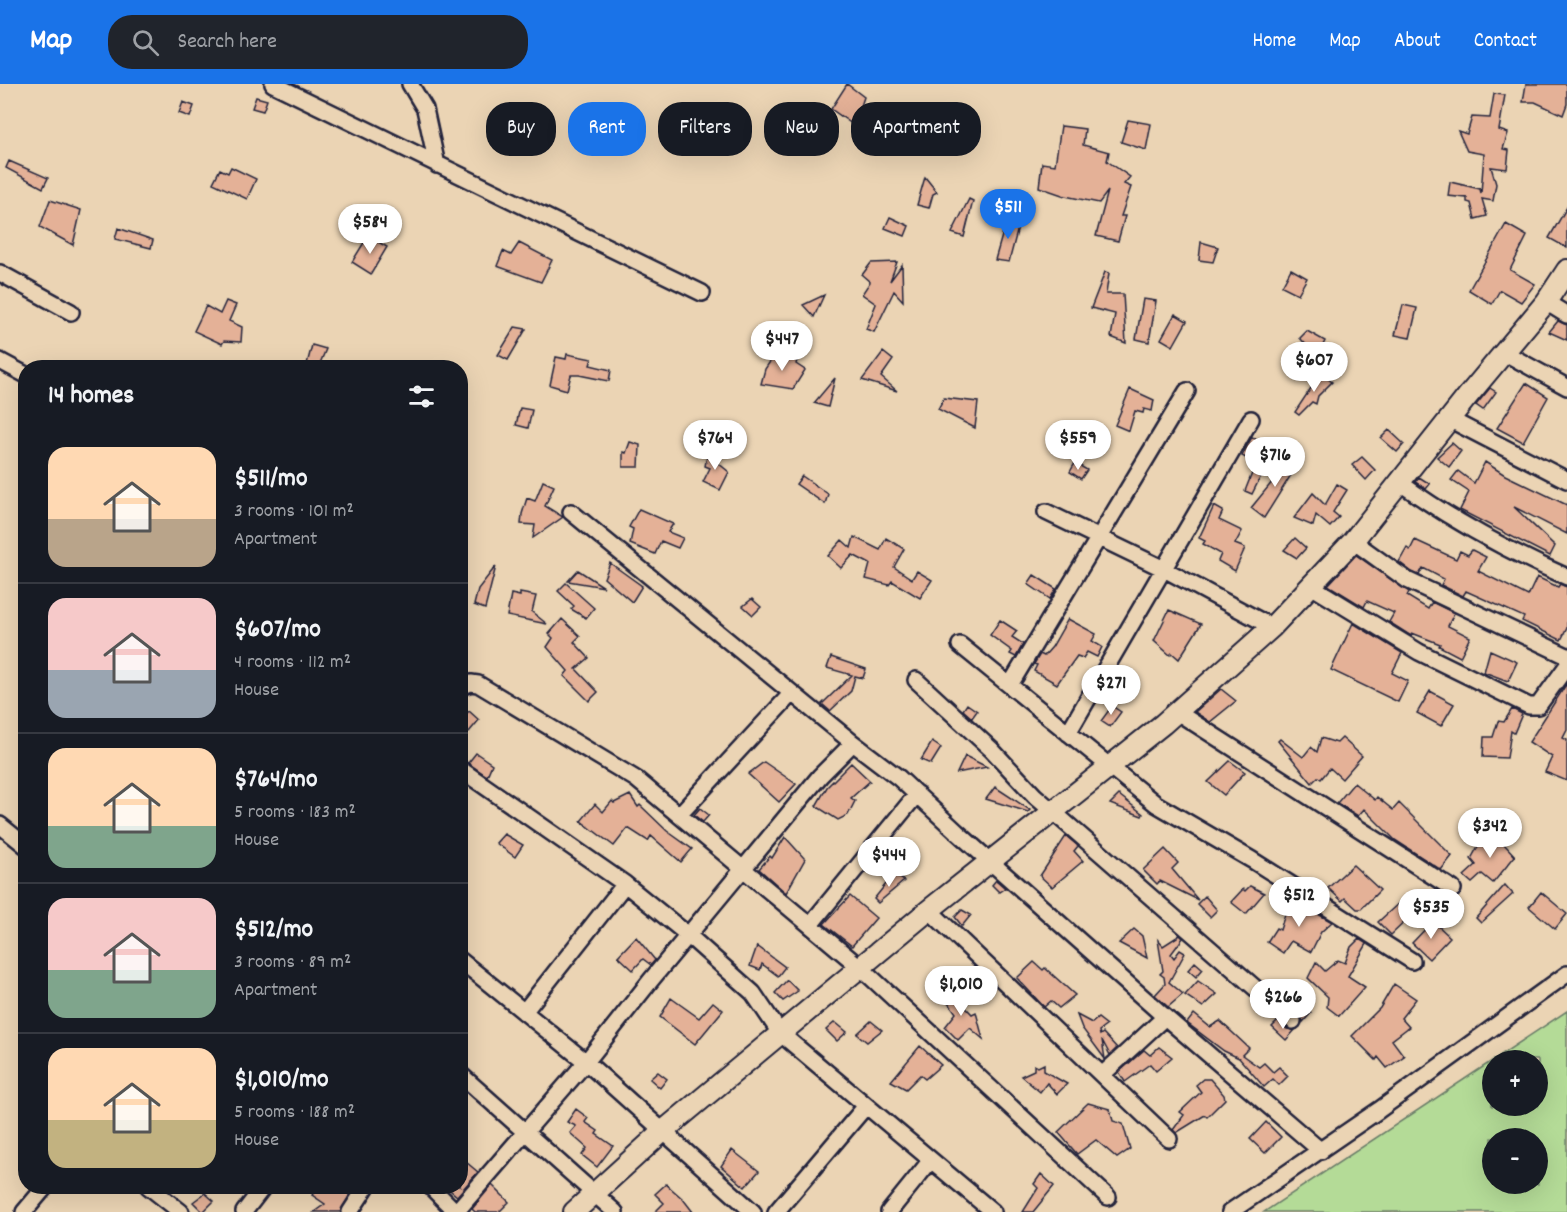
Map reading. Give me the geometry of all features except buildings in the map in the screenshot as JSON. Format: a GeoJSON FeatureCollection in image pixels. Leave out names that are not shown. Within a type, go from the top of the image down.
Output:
{"type":"FeatureCollection","features":[{"type":"Feature","properties":{"kind":"street"},"geometry":{"type":"LineString","coordinates":[[273,84],[702,293]]}},
{"type":"Feature","properties":{"kind":"street"},"geometry":{"type":"LineString","coordinates":[[410,84],[425,109],[437,165]]}},
{"type":"Feature","properties":{"kind":"street"},"geometry":{"type":"LineString","coordinates":[[574,1212],[662,1132],[780,1033],[990,861],[1056,812],[1107,766],[1177,712],[1272,627],[1353,541],[1451,420],[1467,396],[1505,354],[1546,302],[1567,270]]}},
{"type":"Feature","properties":{"kind":"street"},"geometry":{"type":"LineString","coordinates":[[0,273],[71,312]]}},
{"type":"Feature","properties":{"kind":"street"},"geometry":{"type":"LineString","coordinates":[[1546,302],[1567,315]]}},
{"type":"Feature","properties":{"kind":"street"},"geometry":{"type":"LineString","coordinates":[[1505,354],[1567,387]]}},
{"type":"Feature","properties":{"kind":"street"},"geometry":{"type":"LineString","coordinates":[[0,361],[18,371]]}},
{"type":"Feature","properties":{"kind":"street"},"geometry":{"type":"LineString","coordinates":[[1010,685],[1187,391]]}},
{"type":"Feature","properties":{"kind":"street"},"geometry":{"type":"LineString","coordinates":[[1068,733],[1095,690],[1162,568],[1251,419]]}},
{"type":"Feature","properties":{"kind":"street"},"geometry":{"type":"LineString","coordinates":[[1451,420],[1567,480]]}},
{"type":"Feature","properties":{"kind":"street"},"geometry":{"type":"LineString","coordinates":[[1399,482],[1438,511],[1530,561],[1567,577]]}},
{"type":"Feature","properties":{"kind":"street"},"geometry":{"type":"LineString","coordinates":[[572,512],[791,694],[917,794],[1165,1017],[1321,1151]]}},
{"type":"Feature","properties":{"kind":"street"},"geometry":{"type":"LineString","coordinates":[[1047,512],[1162,568],[1272,627]]}},
{"type":"Feature","properties":{"kind":"street"},"geometry":{"type":"LineString","coordinates":[[1353,541],[1407,580],[1567,656]]}},
{"type":"Feature","properties":{"kind":"street"},"geometry":{"type":"LineString","coordinates":[[1311,586],[1419,652],[1529,706],[1538,706],[1567,666]]}},
{"type":"Feature","properties":{"kind":"street"},"geometry":{"type":"LineString","coordinates":[[960,645],[1156,804],[1252,860],[1412,961]]}},
{"type":"Feature","properties":{"kind":"street"},"geometry":{"type":"LineString","coordinates":[[916,680],[992,750],[1035,796],[1293,1021]]}},
{"type":"Feature","properties":{"kind":"street"},"geometry":{"type":"LineString","coordinates":[[468,684],[478,684],[636,779],[861,968],[1108,1197]]}},
{"type":"Feature","properties":{"kind":"street"},"geometry":{"type":"LineString","coordinates":[[679,815],[791,694]]}},
{"type":"Feature","properties":{"kind":"street"},"geometry":{"type":"LineString","coordinates":[[1177,712],[1454,890]]}},
{"type":"Feature","properties":{"kind":"street"},"geometry":{"type":"LineString","coordinates":[[438,1194],[456,1212],[586,1062],[820,776],[854,744]]}},
{"type":"Feature","properties":{"kind":"street"},"geometry":{"type":"LineString","coordinates":[[468,775],[625,884],[688,935],[753,993],[780,1033],[865,1107],[993,1212]]}},
{"type":"Feature","properties":{"kind":"street"},"geometry":{"type":"LineString","coordinates":[[810,925],[917,794]]}},
{"type":"Feature","properties":{"kind":"street"},"geometry":{"type":"LineString","coordinates":[[0,825],[18,840]]}},
{"type":"Feature","properties":{"kind":"street"},"geometry":{"type":"LineString","coordinates":[[524,1012],[625,884]]}},
{"type":"Feature","properties":{"kind":"street"},"geometry":{"type":"LineString","coordinates":[[929,910],[1169,1140]]}},
{"type":"Feature","properties":{"kind":"street"},"geometry":{"type":"LineString","coordinates":[[468,966],[586,1062],[753,1212]]}},
{"type":"Feature","properties":{"kind":"street"},"geometry":{"type":"LineString","coordinates":[[1230,1212],[1321,1151],[1567,974]]}},
{"type":"Feature","properties":{"kind":"street"},"geometry":{"type":"LineString","coordinates":[[1102,1075],[1165,1017]]}},
{"type":"Feature","properties":{"kind":"street"},"geometry":{"type":"LineString","coordinates":[[468,1081],[615,1212]]}},
{"type":"Feature","properties":{"kind":"street"},"geometry":{"type":"LineString","coordinates":[[776,1212],[865,1107]]}},
{"type":"Feature","properties":{"kind":"street"},"geometry":{"type":"LineString","coordinates":[[889,1212],[931,1161]]}},
{"type":"Feature","properties":{"kind":"street"},"geometry":{"type":"LineString","coordinates":[[24,1212],[39,1194]]}},
{"type":"Feature","properties":{"kind":"street"},"geometry":{"type":"LineString","coordinates":[[159,1194],[181,1212]]}},
{"type":"Feature","properties":{"kind":"street"},"geometry":{"type":"LineString","coordinates":[[244,1212],[258,1194]]}},
{"type":"Feature","properties":{"kind":"street"},"geometry":{"type":"LineString","coordinates":[[350,1212],[362,1194]]}},
{"type":"Feature","properties":{"kind":"green space"},"geometry":{"type":"Polygon","coordinates":[[[1567,1011],[1567,1212],[1264,1212],[1482,1068],[1482,1116],[1548,1116],[1548,1050],[1508,1050],[1567,1011]]]}}]}
